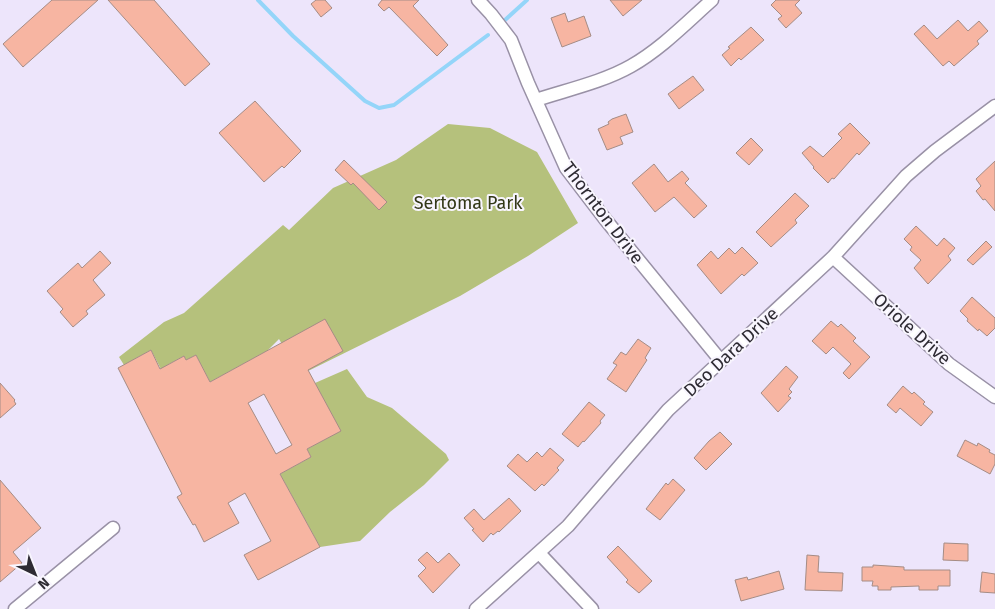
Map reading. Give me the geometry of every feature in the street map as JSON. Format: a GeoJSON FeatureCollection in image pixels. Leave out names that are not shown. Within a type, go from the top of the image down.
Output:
{"type":"FeatureCollection","features":[{"type":"Feature","properties":{"kind":"street","name":"Thornton Drive"},"geometry":{"type":"LineString","coordinates":[[478,0],[492,14],[511,40],[566,168],[605,219],[721,361]]}},
{"type":"Feature","properties":{"kind":"street"},"geometry":{"type":"LineString","coordinates":[[536,100],[593,82],[629,67],[652,52],[712,0]]}},
{"type":"Feature","properties":{"kind":"street","name":"Deo Dara Drive"},"geometry":{"type":"LineString","coordinates":[[476,609],[568,526],[668,410],[833,257],[906,176],[935,151],[995,106]]}},
{"type":"Feature","properties":{"kind":"street","name":"Oriole Drive"},"geometry":{"type":"LineString","coordinates":[[833,257],[949,364],[995,397]]}},
{"type":"Feature","properties":{"kind":"street"},"geometry":{"type":"LineString","coordinates":[[15,609],[113,528]]}},
{"type":"Feature","properties":{"kind":"street"},"geometry":{"type":"LineString","coordinates":[[539,554],[592,609]]}},
{"type":"Feature","properties":{"kind":"green space","name":"Sertoma Park"},"geometry":{"type":"Polygon","coordinates":[[[448,124],[490,128],[537,152],[578,223],[528,256],[460,296],[300,375],[279,339],[267,351],[210,382],[196,355],[186,360],[184,356],[169,364],[163,373],[151,350],[124,365],[119,357],[164,322],[184,313],[283,225],[289,230],[333,188],[396,160],[448,124]]]}},
{"type":"Feature","properties":{"kind":"green space"},"geometry":{"type":"Polygon","coordinates":[[[347,369],[367,397],[392,408],[446,454],[449,460],[424,485],[390,512],[360,541],[320,547],[280,474],[311,457],[307,449],[340,431],[315,383],[347,369]]]}},
{"type":"Feature","properties":{"kind":"building"},"geometry":{"type":"Polygon","coordinates":[[[52,0],[98,0],[23,67],[3,44],[52,0]]]}},
{"type":"Feature","properties":{"kind":"building"},"geometry":{"type":"Polygon","coordinates":[[[108,0],[154,0],[210,64],[185,86],[108,0]]]}},
{"type":"Feature","properties":{"kind":"building"},"geometry":{"type":"Polygon","coordinates":[[[316,0],[325,0],[332,8],[321,17],[311,4],[316,0]]]}},
{"type":"Feature","properties":{"kind":"building"},"geometry":{"type":"Polygon","coordinates":[[[382,0],[419,0],[413,6],[448,45],[437,56],[389,7],[384,11],[378,5],[382,0]]]}},
{"type":"Feature","properties":{"kind":"building"},"geometry":{"type":"Polygon","coordinates":[[[610,0],[642,0],[623,16],[610,0]]]}},
{"type":"Feature","properties":{"kind":"building"},"geometry":{"type":"Polygon","coordinates":[[[776,0],[800,0],[795,5],[802,13],[786,28],[778,19],[782,16],[771,5],[776,0]]]}},
{"type":"Feature","properties":{"kind":"building"},"geometry":{"type":"Polygon","coordinates":[[[565,13],[568,22],[584,16],[591,36],[562,47],[551,18],[565,13]]]}},
{"type":"Feature","properties":{"kind":"building"},"geometry":{"type":"Polygon","coordinates":[[[958,20],[968,31],[979,21],[988,31],[977,41],[979,44],[954,66],[949,61],[943,66],[914,34],[924,25],[937,39],[958,20]]]}},
{"type":"Feature","properties":{"kind":"building"},"geometry":{"type":"Polygon","coordinates":[[[751,27],[764,40],[731,66],[722,55],[730,48],[728,47],[751,27]]]}},
{"type":"Feature","properties":{"kind":"building"},"geometry":{"type":"Polygon","coordinates":[[[693,76],[704,90],[679,109],[668,94],[693,76]]]}},
{"type":"Feature","properties":{"kind":"building"},"geometry":{"type":"Polygon","coordinates":[[[255,101],[301,151],[284,168],[282,166],[264,182],[219,133],[255,101]]]}},
{"type":"Feature","properties":{"kind":"building"},"geometry":{"type":"Polygon","coordinates":[[[626,114],[633,132],[620,137],[623,144],[607,150],[598,129],[609,124],[608,122],[612,119],[626,114]]]}},
{"type":"Feature","properties":{"kind":"building"},"geometry":{"type":"Polygon","coordinates":[[[850,123],[870,143],[859,155],[857,153],[834,179],[832,178],[828,183],[813,168],[802,153],[810,146],[823,157],[842,138],[838,134],[850,123]]]}},
{"type":"Feature","properties":{"kind":"building"},"geometry":{"type":"Polygon","coordinates":[[[751,138],[763,150],[749,165],[736,153],[751,138]]]}},
{"type":"Feature","properties":{"kind":"building"},"geometry":{"type":"Polygon","coordinates":[[[344,160],[387,202],[379,210],[353,183],[351,185],[335,170],[344,160]]]}},
{"type":"Feature","properties":{"kind":"building"},"geometry":{"type":"Polygon","coordinates":[[[995,161],[995,211],[976,191],[981,186],[976,179],[995,161]]]}},
{"type":"Feature","properties":{"kind":"building"},"geometry":{"type":"Polygon","coordinates":[[[654,164],[668,182],[682,171],[689,179],[685,183],[707,206],[694,218],[674,197],[655,212],[632,183],[654,164]]]}},
{"type":"Feature","properties":{"kind":"building"},"geometry":{"type":"Polygon","coordinates":[[[795,193],[809,206],[795,220],[797,223],[771,247],[756,232],[795,193]]]}},
{"type":"Feature","properties":{"kind":"building"},"geometry":{"type":"Polygon","coordinates":[[[916,226],[937,246],[944,238],[955,248],[948,256],[951,260],[928,284],[914,268],[921,260],[910,250],[912,247],[904,239],[916,226]]]}},
{"type":"Feature","properties":{"kind":"building"},"geometry":{"type":"Polygon","coordinates":[[[986,241],[992,247],[973,265],[967,260],[986,241]]]}},
{"type":"Feature","properties":{"kind":"building"},"geometry":{"type":"Polygon","coordinates":[[[742,247],[758,263],[744,276],[742,274],[721,294],[697,265],[711,251],[718,259],[729,248],[735,254],[742,247]]]}},
{"type":"Feature","properties":{"kind":"building"},"geometry":{"type":"Polygon","coordinates":[[[100,251],[111,263],[93,280],[105,295],[86,311],[88,314],[73,327],[60,312],[63,309],[47,291],[78,263],[82,268],[100,251]]]}},
{"type":"Feature","properties":{"kind":"building"},"geometry":{"type":"Polygon","coordinates":[[[972,297],[995,318],[995,328],[987,336],[967,321],[968,319],[960,311],[972,297]]]}},
{"type":"Feature","properties":{"kind":"building"},"geometry":{"type":"Polygon","coordinates":[[[325,319],[343,351],[308,370],[341,431],[307,449],[311,457],[280,474],[320,547],[258,580],[244,555],[271,541],[245,493],[228,503],[239,523],[204,542],[195,524],[193,525],[177,497],[182,494],[118,368],[151,350],[160,369],[184,356],[186,360],[196,355],[210,382],[325,319]],[[264,394],[248,403],[276,454],[292,445],[264,394]]]}},
{"type":"Feature","properties":{"kind":"building"},"geometry":{"type":"Polygon","coordinates":[[[831,321],[838,327],[841,324],[856,338],[853,341],[870,357],[849,379],[843,373],[851,364],[833,347],[826,354],[812,341],[831,321]]]}},
{"type":"Feature","properties":{"kind":"building"},"geometry":{"type":"Polygon","coordinates":[[[638,339],[651,348],[645,358],[647,360],[626,392],[607,379],[617,365],[613,363],[621,352],[626,355],[638,339]]]}},
{"type":"Feature","properties":{"kind":"building"},"geometry":{"type":"Polygon","coordinates":[[[786,366],[798,377],[789,389],[792,392],[788,396],[791,398],[778,412],[761,393],[786,366]]]}},
{"type":"Feature","properties":{"kind":"building"},"geometry":{"type":"Polygon","coordinates":[[[0,383],[15,400],[16,404],[0,418],[0,383]]]}},
{"type":"Feature","properties":{"kind":"building"},"geometry":{"type":"Polygon","coordinates":[[[903,386],[912,394],[914,392],[925,402],[923,404],[933,412],[921,426],[900,408],[896,413],[887,405],[903,386]]]}},
{"type":"Feature","properties":{"kind":"building"},"geometry":{"type":"Polygon","coordinates":[[[589,402],[605,415],[600,421],[601,423],[578,447],[562,434],[589,402]]]}},
{"type":"Feature","properties":{"kind":"building"},"geometry":{"type":"Polygon","coordinates":[[[720,432],[732,444],[706,470],[694,458],[720,432]]]}},
{"type":"Feature","properties":{"kind":"building"},"geometry":{"type":"Polygon","coordinates":[[[965,440],[977,446],[978,443],[995,455],[995,464],[990,474],[957,456],[965,440]]]}},
{"type":"Feature","properties":{"kind":"building"},"geometry":{"type":"Polygon","coordinates":[[[550,448],[564,460],[557,468],[559,470],[544,486],[542,484],[535,491],[507,466],[518,454],[527,462],[537,452],[542,457],[550,448]]]}},
{"type":"Feature","properties":{"kind":"building"},"geometry":{"type":"Polygon","coordinates":[[[673,479],[685,490],[660,520],[646,509],[666,483],[668,485],[673,479]]]}},
{"type":"Feature","properties":{"kind":"building"},"geometry":{"type":"Polygon","coordinates":[[[0,480],[41,528],[13,552],[22,563],[0,582],[0,480]]]}},
{"type":"Feature","properties":{"kind":"building"},"geometry":{"type":"Polygon","coordinates":[[[509,498],[521,511],[499,532],[493,535],[491,533],[483,542],[464,518],[474,509],[484,520],[509,498]]]}},
{"type":"Feature","properties":{"kind":"building"},"geometry":{"type":"Polygon","coordinates":[[[944,543],[968,544],[968,561],[943,560],[944,543]]]}},
{"type":"Feature","properties":{"kind":"building"},"geometry":{"type":"Polygon","coordinates":[[[618,546],[652,581],[639,593],[626,582],[628,580],[607,557],[618,546]]]}},
{"type":"Feature","properties":{"kind":"building"},"geometry":{"type":"Polygon","coordinates":[[[427,552],[438,563],[449,553],[460,565],[433,593],[418,576],[426,568],[418,560],[427,552]]]}},
{"type":"Feature","properties":{"kind":"building"},"geometry":{"type":"Polygon","coordinates":[[[807,555],[819,556],[818,572],[843,573],[842,591],[805,590],[807,555]]]}},
{"type":"Feature","properties":{"kind":"building"},"geometry":{"type":"Polygon","coordinates":[[[873,565],[904,567],[904,570],[950,570],[950,586],[938,586],[938,590],[919,590],[919,586],[891,587],[891,590],[878,590],[878,586],[872,586],[873,581],[862,581],[862,567],[873,567],[873,565]]]}},
{"type":"Feature","properties":{"kind":"building"},"geometry":{"type":"Polygon","coordinates":[[[779,571],[784,589],[741,601],[735,580],[747,577],[748,580],[779,571]]]}},
{"type":"Feature","properties":{"kind":"building"},"geometry":{"type":"Polygon","coordinates":[[[982,572],[995,574],[995,593],[980,592],[982,572]]]}},
{"type":"Feature","properties":{"kind":"waterway"},"geometry":{"type":"LineString","coordinates":[[258,0],[293,36],[365,101],[379,108],[394,105],[488,35]]}},
{"type":"Feature","properties":{"kind":"waterway"},"geometry":{"type":"LineString","coordinates":[[505,20],[527,0]]}}]}
